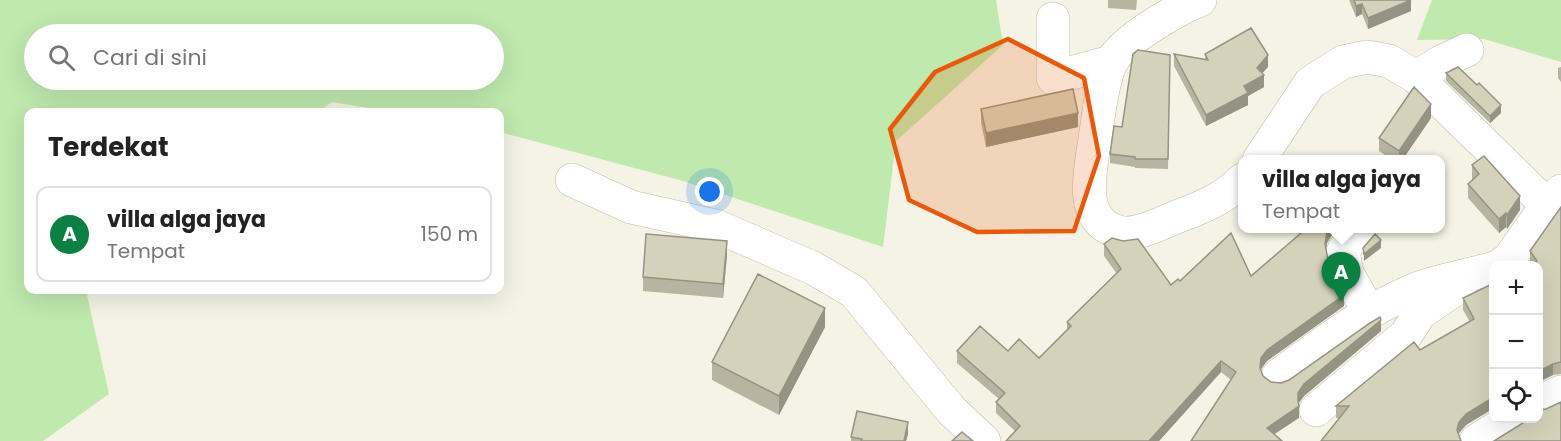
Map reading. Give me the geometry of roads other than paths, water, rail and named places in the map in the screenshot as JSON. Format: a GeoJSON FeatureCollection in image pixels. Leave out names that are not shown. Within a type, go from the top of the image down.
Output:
{"type":"FeatureCollection","features":[{"type":"Feature","properties":{"kind":"street"},"geometry":{"type":"LineString","coordinates":[[1200,0],[1176,10],[1150,14],[1111,62],[1099,108],[1088,178],[1089,195],[1094,211],[1104,227],[1125,234],[1159,224],[1206,205],[1238,183]]}},
{"type":"Feature","properties":{"kind":"street"},"geometry":{"type":"LineString","coordinates":[[1053,19],[1053,78],[1111,62]]}},
{"type":"Feature","properties":{"kind":"street"},"geometry":{"type":"LineString","coordinates":[[1416,78],[1441,62],[1467,51]]}},
{"type":"Feature","properties":{"kind":"street"},"geometry":{"type":"LineString","coordinates":[[1262,155],[1310,83],[1343,62],[1367,57],[1389,61],[1416,78],[1554,198],[1505,261]]}},
{"type":"Feature","properties":{"kind":"street"},"geometry":{"type":"LineString","coordinates":[[572,180],[631,207],[716,226],[813,268],[854,292],[951,410],[984,441]]}},
{"type":"Feature","properties":{"kind":"street"},"geometry":{"type":"LineString","coordinates":[[1357,233],[1343,252],[1347,273],[1369,312]]}},
{"type":"Feature","properties":{"kind":"street"},"geometry":{"type":"LineString","coordinates":[[1278,376],[1369,312],[1417,289],[1489,269]]}},
{"type":"Feature","properties":{"kind":"street"},"geometry":{"type":"LineString","coordinates":[[1316,410],[1406,335],[1420,313],[1489,270]]}},
{"type":"Feature","properties":{"kind":"street"},"geometry":{"type":"LineString","coordinates":[[1476,441],[1505,423]]}},
{"type":"Feature","properties":{"kind":"place","name":"villa alga jaya"},"geometry":{"type":"Point","coordinates":[1341,302]}}]}
